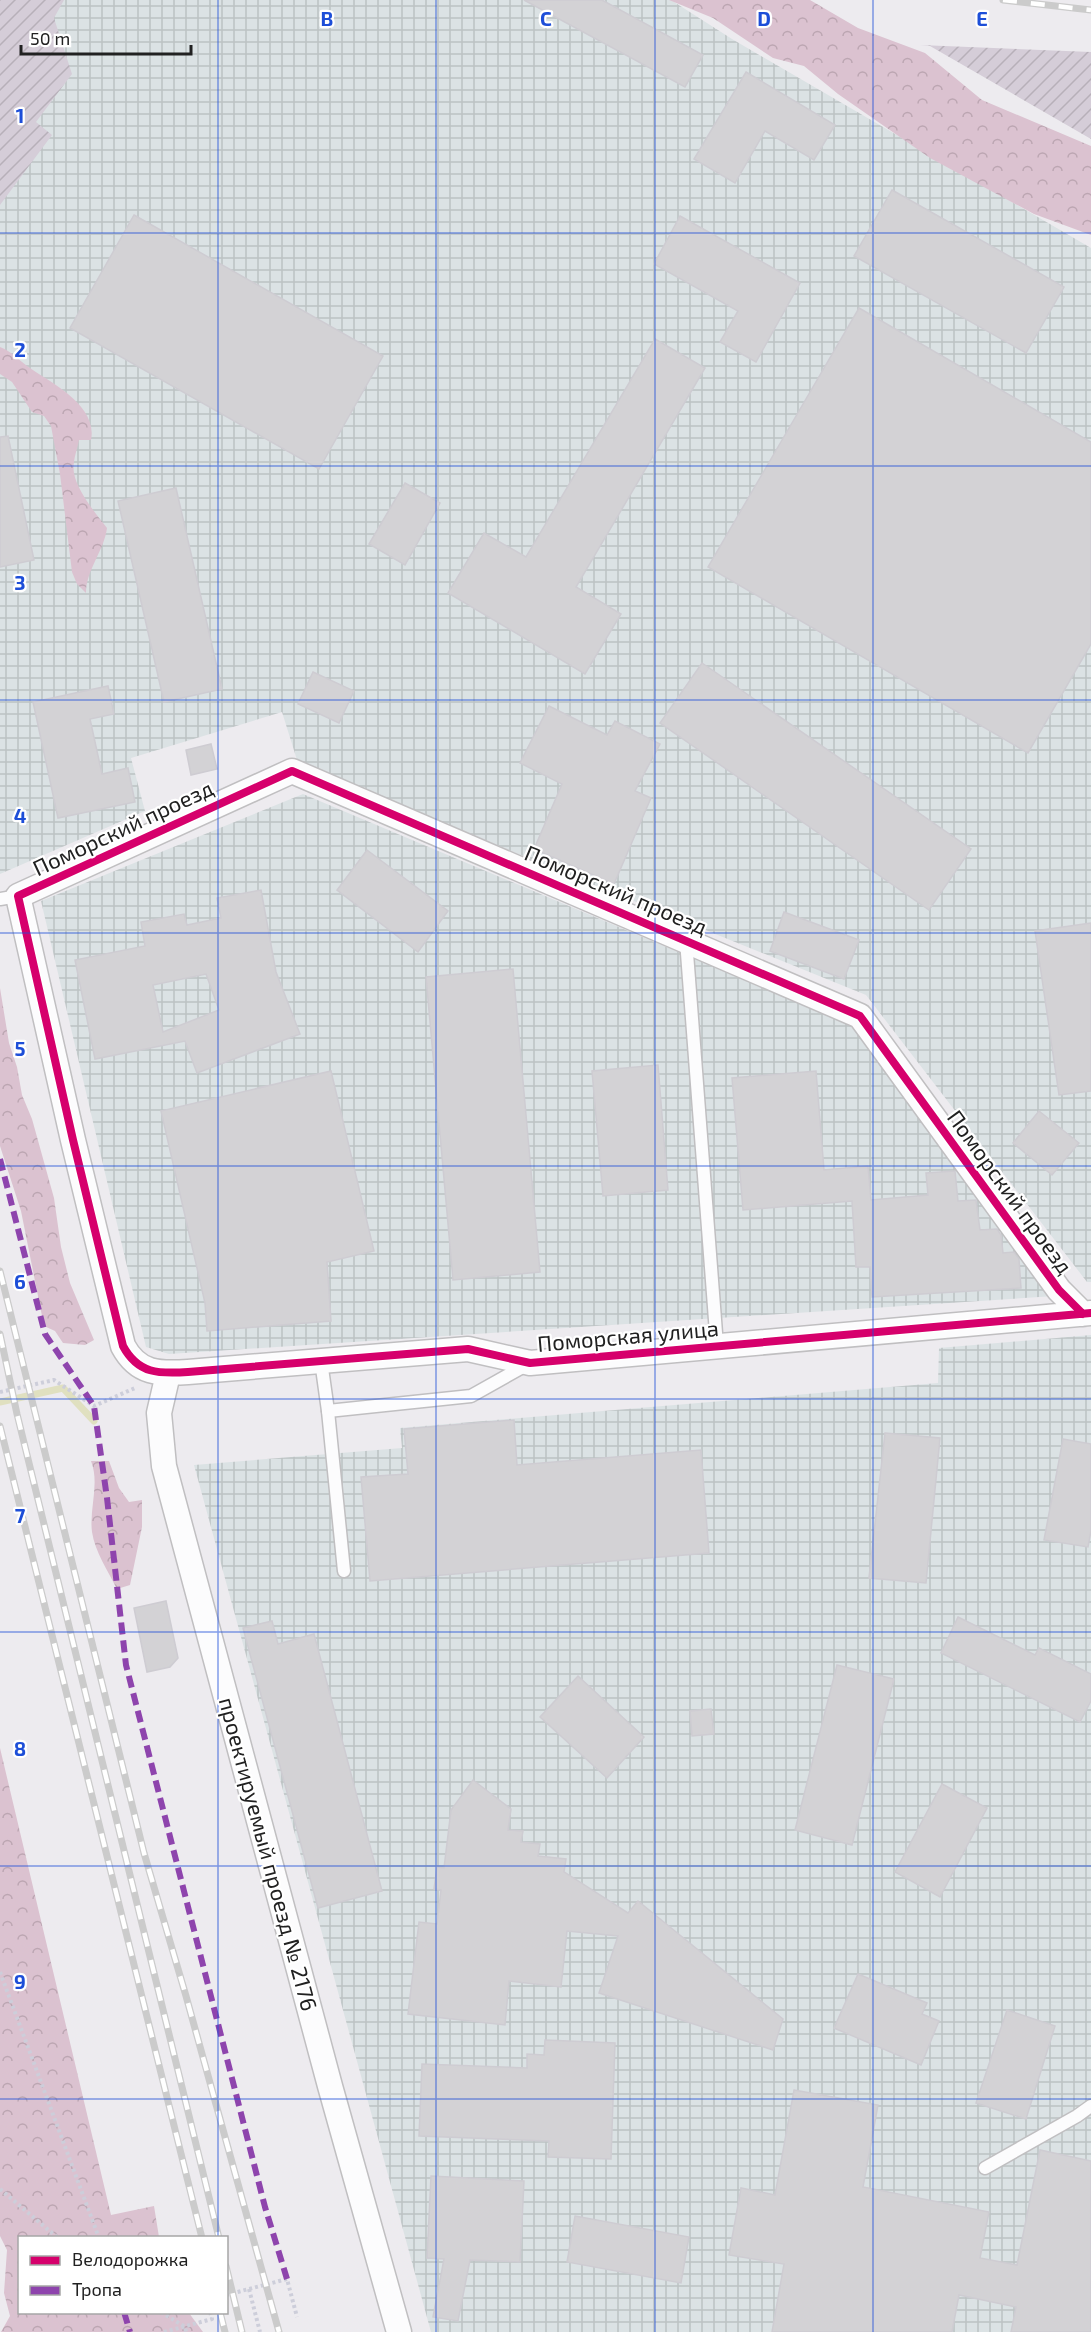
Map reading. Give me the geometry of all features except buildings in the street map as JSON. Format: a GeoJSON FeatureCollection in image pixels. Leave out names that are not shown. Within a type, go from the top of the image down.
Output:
{"type":"FeatureCollection","features":[{"type":"Feature","properties":{"kind":"street","name":"Поморский проезд"},"geometry":{"type":"LineString","coordinates":[[9,897],[292,771],[860,1016],[1059,1290],[1087,1313]]}},
{"type":"Feature","properties":{"kind":"street"},"geometry":{"type":"LineString","coordinates":[[9,897],[73,1140],[123,1346],[128,1356],[145,1369],[168,1374]]}},
{"type":"Feature","properties":{"kind":"street","name":"Поморская улица"},"geometry":{"type":"LineString","coordinates":[[168,1374],[468,1349],[530,1363],[1087,1313]]}},
{"type":"Feature","properties":{"kind":"street","name":"проектируемый проезд № 2176"},"geometry":{"type":"LineString","coordinates":[[168,1374],[159,1413],[164,1466],[330,2086],[399,2332]]}},
{"type":"Feature","properties":{"kind":"lane"},"geometry":{"type":"LineString","coordinates":[[686,940],[717,1346]]}},
{"type":"Feature","properties":{"kind":"lane"},"geometry":{"type":"LineString","coordinates":[[321,1361],[344,1571]]}},
{"type":"Feature","properties":{"kind":"lane"},"geometry":{"type":"LineString","coordinates":[[328,1411],[471,1396],[530,1363]]}},
{"type":"Feature","properties":{"kind":"lane"},"geometry":{"type":"LineString","coordinates":[[985,2168],[1091,2106]]}},
{"type":"Feature","properties":{"kind":"path"},"geometry":{"type":"LineString","coordinates":[[0,1392],[54,1380],[94,1406],[168,1374]]}},
{"type":"Feature","properties":{"kind":"path"},"geometry":{"type":"LineString","coordinates":[[0,1972],[98,2236]]}},
{"type":"Feature","properties":{"kind":"path"},"geometry":{"type":"LineString","coordinates":[[0,2189],[56,2236]]}},
{"type":"Feature","properties":{"kind":"path"},"geometry":{"type":"LineString","coordinates":[[228,2294],[287,2279],[297,2317]]}},
{"type":"Feature","properties":{"kind":"path"},"geometry":{"type":"LineString","coordinates":[[249,2289],[260,2332]]}},
{"type":"Feature","properties":{"kind":"path"},"geometry":{"type":"LineString","coordinates":[[163,2314],[186,2329]]}},
{"type":"Feature","properties":{"kind":"path"},"geometry":{"type":"LineString","coordinates":[[164,2332],[186,2329],[212,2319],[210,2314]]}},
{"type":"Feature","properties":{"kind":"shaded area"},"geometry":{"type":"Polygon","coordinates":[[[0,0],[671,0],[732,39],[1091,248],[1091,1282],[1087,1282],[866,995],[523,856],[297,760],[282,712],[131,758],[145,811],[0,874],[0,0]]]}},
{"type":"Feature","properties":{"kind":"shaded area"},"geometry":{"type":"Polygon","coordinates":[[[0,0],[64,0],[54,18],[72,74],[36,122],[52,135],[0,205],[0,0]]]}},
{"type":"Feature","properties":{"kind":"shaded area"},"geometry":{"type":"Polygon","coordinates":[[[920,45],[1091,52],[1091,139],[930,46],[920,45]]]}},
{"type":"Feature","properties":{"kind":"shaded area"},"geometry":{"type":"Polygon","coordinates":[[[303,794],[861,1029],[1055,1296],[169,1354],[146,1347],[41,901],[303,794]]]}},
{"type":"Feature","properties":{"kind":"shaded area"},"geometry":{"type":"Polygon","coordinates":[[[1091,1335],[1091,2332],[431,2332],[194,1465],[402,1448],[400,1428],[938,1383],[939,1348],[1091,1335]]]}},
{"type":"Feature","properties":{"kind":"green space"},"geometry":{"type":"Polygon","coordinates":[[[669,0],[810,0],[858,28],[925,53],[982,100],[1091,146],[1091,235],[1034,214],[930,158],[838,94],[804,66],[773,58],[713,18],[669,0]]]}},
{"type":"Feature","properties":{"kind":"green space"},"geometry":{"type":"Polygon","coordinates":[[[0,347],[71,396],[87,416],[91,427],[91,440],[79,440],[74,473],[83,495],[107,528],[89,576],[86,593],[77,584],[72,572],[60,474],[51,426],[44,416],[32,412],[12,382],[0,374],[0,347]]]}},
{"type":"Feature","properties":{"kind":"green space"},"geometry":{"type":"Polygon","coordinates":[[[0,988],[9,1043],[17,1067],[22,1095],[32,1119],[54,1198],[61,1247],[70,1283],[94,1340],[85,1345],[63,1343],[55,1331],[44,1326],[21,1211],[0,1146],[0,988]]]}},
{"type":"Feature","properties":{"kind":"green space"},"geometry":{"type":"Polygon","coordinates":[[[91,1461],[109,1461],[119,1488],[129,1502],[142,1500],[142,1527],[130,1585],[117,1589],[99,1554],[92,1532],[95,1478],[91,1461]]]}},
{"type":"Feature","properties":{"kind":"green space"},"geometry":{"type":"Polygon","coordinates":[[[0,1748],[111,2215],[154,2206],[159,2236],[18,2236],[18,2314],[190,2314],[203,2332],[1,2332],[10,2316],[4,2293],[7,2250],[0,2236],[0,1748]]]}},
{"type":"Feature","properties":{"kind":"waterway"},"geometry":{"type":"LineString","coordinates":[[0,1402],[63,1388],[94,1421]]}},
{"type":"Feature","properties":{"kind":"railway"},"geometry":{"type":"LineString","coordinates":[[1003,0],[1091,10]]}},
{"type":"Feature","properties":{"kind":"railway"},"geometry":{"type":"LineString","coordinates":[[0,1271],[144,1853],[279,2332]]}},
{"type":"Feature","properties":{"kind":"railway"},"geometry":{"type":"LineString","coordinates":[[0,1334],[17,1414],[219,2236]]}},
{"type":"Feature","properties":{"kind":"railway"},"geometry":{"type":"LineString","coordinates":[[0,1426],[202,2236]]}},
{"type":"Feature","properties":{"kind":"railway"},"geometry":{"type":"LineString","coordinates":[[228,2274],[242,2332]]}},
{"type":"Feature","properties":{"kind":"railway"},"geometry":{"type":"LineString","coordinates":[[220,2314],[225,2332]]}},
{"type":"Feature","properties":{"kind":"marked path"},"geometry":{"type":"LineString","coordinates":[[0,1159],[45,1334],[94,1406],[126,1665],[265,2207],[287,2279]]}},
{"type":"Feature","properties":{"kind":"marked path"},"geometry":{"type":"LineString","coordinates":[[125,2314],[130,2332]]}},
{"type":"Feature","properties":{"kind":"cycle path"},"geometry":{"type":"LineString","coordinates":[[1083,1314],[1059,1290],[860,1016],[292,771],[18,896],[73,1140],[123,1346],[135,1362],[150,1370],[168,1373],[188,1372],[468,1349],[530,1363],[1091,1313]]}}]}
